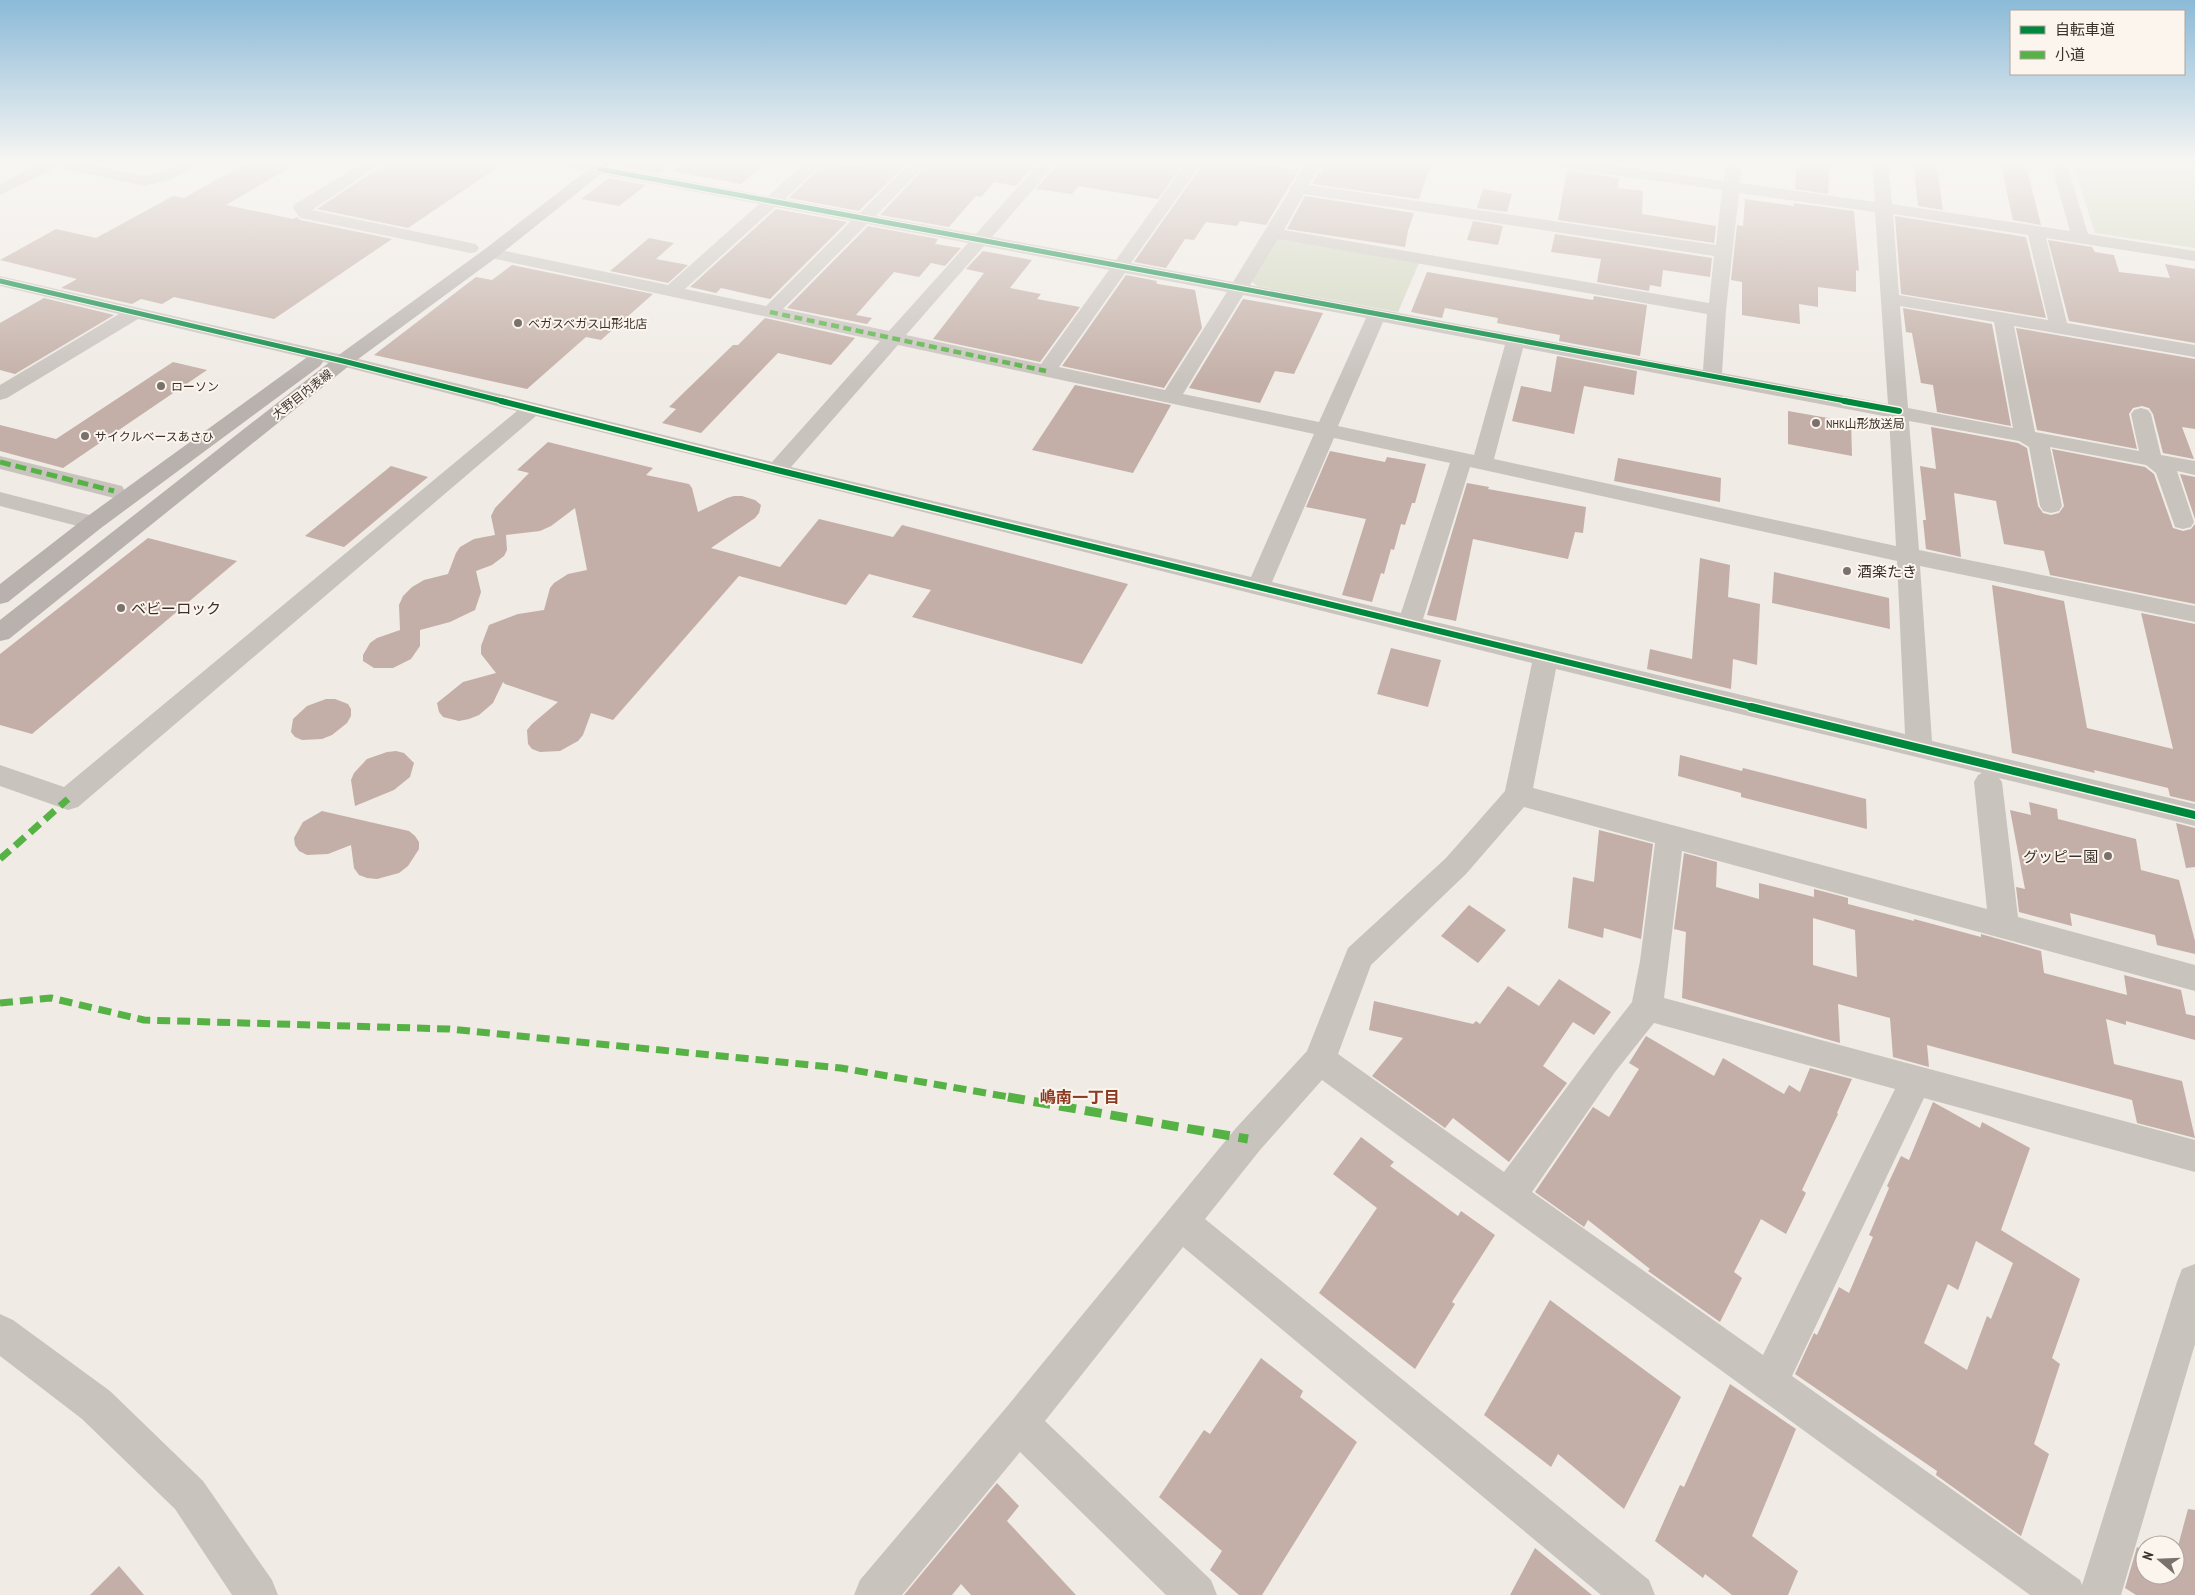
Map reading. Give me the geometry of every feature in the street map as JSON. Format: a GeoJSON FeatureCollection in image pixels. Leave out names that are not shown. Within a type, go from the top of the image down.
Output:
{"type":"FeatureCollection","features":[{"type":"Feature","properties":{"kind":"main road","name":"大野目内表線"},"geometry":{"type":"LineString","coordinates":[[0,632],[332,359],[470,248],[489,235]]}},
{"type":"Feature","properties":{"kind":"main road","name":"大野目内表線"},"geometry":{"type":"LineString","coordinates":[[0,596],[94,523],[332,359],[491,253],[511,235]]}},
{"type":"Feature","properties":{"kind":"street"},"geometry":{"type":"LineString","coordinates":[[409,235],[470,248]]}},
{"type":"Feature","properties":{"kind":"street"},"geometry":{"type":"LineString","coordinates":[[672,291],[734,235]]}},
{"type":"Feature","properties":{"kind":"street"},"geometry":{"type":"LineString","coordinates":[[770,312],[847,235]]}},
{"type":"Feature","properties":{"kind":"street"},"geometry":{"type":"LineString","coordinates":[[951,235],[1120,265],[2195,468]]}},
{"type":"Feature","properties":{"kind":"street"},"geometry":{"type":"LineString","coordinates":[[777,470],[985,235]]}},
{"type":"Feature","properties":{"kind":"street"},"geometry":{"type":"LineString","coordinates":[[1046,371],[1141,235]]}},
{"type":"Feature","properties":{"kind":"street"},"geometry":{"type":"LineString","coordinates":[[1171,397],[1271,235]]}},
{"type":"Feature","properties":{"kind":"street"},"geometry":{"type":"LineString","coordinates":[[1287,235],[1717,310]]}},
{"type":"Feature","properties":{"kind":"street"},"geometry":{"type":"LineString","coordinates":[[1614,235],[1724,252]]}},
{"type":"Feature","properties":{"kind":"street"},"geometry":{"type":"LineString","coordinates":[[1712,377],[1717,310],[1726,235]]}},
{"type":"Feature","properties":{"kind":"street"},"geometry":{"type":"LineString","coordinates":[[1886,235],[1910,556],[1919,747]]}},
{"type":"Feature","properties":{"kind":"street"},"geometry":{"type":"LineString","coordinates":[[2037,235],[2059,328]]}},
{"type":"Feature","properties":{"kind":"street"},"geometry":{"type":"LineString","coordinates":[[2061,235],[2195,256]]}},
{"type":"Feature","properties":{"kind":"street"},"geometry":{"type":"LineString","coordinates":[[491,253],[1910,556],[2195,614]]}},
{"type":"Feature","properties":{"kind":"street"},"geometry":{"type":"LineString","coordinates":[[0,281],[332,359],[777,470],[2195,815]]}},
{"type":"Feature","properties":{"kind":"street"},"geometry":{"type":"LineString","coordinates":[[1892,299],[2195,351]]}},
{"type":"Feature","properties":{"kind":"street"},"geometry":{"type":"LineString","coordinates":[[0,394],[135,312]]}},
{"type":"Feature","properties":{"kind":"street"},"geometry":{"type":"LineString","coordinates":[[1258,587],[1377,314]]}},
{"type":"Feature","properties":{"kind":"street"},"geometry":{"type":"LineString","coordinates":[[2002,319],[2025,436],[2039,444],[2051,506]]}},
{"type":"Feature","properties":{"kind":"street"},"geometry":{"type":"LineString","coordinates":[[1410,623],[1516,340]]}},
{"type":"Feature","properties":{"kind":"street"},"geometry":{"type":"LineString","coordinates":[[0,775],[68,799],[532,409]]}},
{"type":"Feature","properties":{"kind":"street"},"geometry":{"type":"LineString","coordinates":[[2141,414],[2151,459],[2166,470],[2183,522]]}},
{"type":"Feature","properties":{"kind":"street"},"geometry":{"type":"LineString","coordinates":[[0,462],[114,491]]}},
{"type":"Feature","properties":{"kind":"street"},"geometry":{"type":"LineString","coordinates":[[0,499],[94,523]]}},
{"type":"Feature","properties":{"kind":"street"},"geometry":{"type":"LineString","coordinates":[[874,1595],[1019,1423],[1248,1139],[1320,1060],[1359,956],[1456,866],[1518,794],[1546,656]]}},
{"type":"Feature","properties":{"kind":"street"},"geometry":{"type":"LineString","coordinates":[[1988,782],[2004,926]]}},
{"type":"Feature","properties":{"kind":"street"},"geometry":{"type":"LineString","coordinates":[[1518,794],[2195,978]]}},
{"type":"Feature","properties":{"kind":"street"},"geometry":{"type":"LineString","coordinates":[[1509,1195],[1604,1062],[1647,1007],[1655,961],[1670,836]]}},
{"type":"Feature","properties":{"kind":"street"},"geometry":{"type":"LineString","coordinates":[[1647,1007],[2195,1156]]}},
{"type":"Feature","properties":{"kind":"street"},"geometry":{"type":"LineString","coordinates":[[1320,1060],[2065,1595]]}},
{"type":"Feature","properties":{"kind":"street"},"geometry":{"type":"LineString","coordinates":[[1770,1383],[1916,1080]]}},
{"type":"Feature","properties":{"kind":"street"},"geometry":{"type":"LineString","coordinates":[[1181,1222],[1634,1595]]}},
{"type":"Feature","properties":{"kind":"street"},"geometry":{"type":"LineString","coordinates":[[2100,1595],[2192,1303]]}},
{"type":"Feature","properties":{"kind":"street"},"geometry":{"type":"LineString","coordinates":[[0,1333],[96,1405],[189,1495],[256,1595]]}},
{"type":"Feature","properties":{"kind":"street"},"geometry":{"type":"LineString","coordinates":[[1019,1423],[1196,1595]]}},
{"type":"Feature","properties":{"kind":"green space"},"geometry":{"type":"Polygon","coordinates":[[[2111,235],[2195,235],[2195,248],[2111,235]]]}},
{"type":"Feature","properties":{"kind":"green space"},"geometry":{"type":"Polygon","coordinates":[[[1274,237],[1419,263],[1398,312],[1257,286],[1249,279],[1274,237]]]}},
{"type":"Feature","properties":{"kind":"building"},"geometry":{"type":"Polygon","coordinates":[[[44,235],[85,235],[96,238],[101,235],[375,235],[392,239],[274,319],[174,297],[162,304],[141,299],[132,304],[61,288],[77,279],[0,260],[44,235]]]}},
{"type":"Feature","properties":{"kind":"building"},"geometry":{"type":"Polygon","coordinates":[[[747,235],[834,235],[770,299],[721,288],[716,293],[690,287],[747,235]]]}},
{"type":"Feature","properties":{"kind":"building"},"geometry":{"type":"Polygon","coordinates":[[[859,235],[919,235],[938,239],[935,244],[961,248],[945,266],[931,263],[919,277],[894,272],[856,315],[872,318],[867,324],[787,308],[859,235]]]}},
{"type":"Feature","properties":{"kind":"building"},"geometry":{"type":"Polygon","coordinates":[[[1153,235],[1197,235],[1194,240],[1185,239],[1166,268],[1134,262],[1153,235]]]}},
{"type":"Feature","properties":{"kind":"building"},"geometry":{"type":"Polygon","coordinates":[[[1329,235],[1407,235],[1405,247],[1329,235]]]}},
{"type":"Feature","properties":{"kind":"building"},"geometry":{"type":"Polygon","coordinates":[[[1468,235],[1501,235],[1498,245],[1467,240],[1468,235]]]}},
{"type":"Feature","properties":{"kind":"building"},"geometry":{"type":"Polygon","coordinates":[[[1555,235],[1564,235],[1712,258],[1710,277],[1663,270],[1661,287],[1650,285],[1649,291],[1597,282],[1601,259],[1551,252],[1555,235]]]}},
{"type":"Feature","properties":{"kind":"building"},"geometry":{"type":"Polygon","coordinates":[[[1663,235],[1715,235],[1714,243],[1663,235]]]}},
{"type":"Feature","properties":{"kind":"building"},"geometry":{"type":"Polygon","coordinates":[[[1736,235],[1856,235],[1859,271],[1856,270],[1856,292],[1818,287],[1818,307],[1799,304],[1800,324],[1742,315],[1742,282],[1731,280],[1736,235]]]}},
{"type":"Feature","properties":{"kind":"building"},"geometry":{"type":"Polygon","coordinates":[[[1896,235],[2026,237],[2046,318],[1901,294],[1896,235]]]}},
{"type":"Feature","properties":{"kind":"building"},"geometry":{"type":"Polygon","coordinates":[[[649,238],[674,243],[656,259],[688,265],[668,283],[610,271],[649,238]]]}},
{"type":"Feature","properties":{"kind":"building"},"geometry":{"type":"Polygon","coordinates":[[[2048,240],[2092,247],[2095,252],[2114,255],[2119,272],[2170,278],[2165,264],[2195,269],[2195,343],[2069,321],[2048,240]]]}},
{"type":"Feature","properties":{"kind":"building"},"geometry":{"type":"Polygon","coordinates":[[[983,251],[1032,260],[1010,288],[1041,294],[1037,299],[1080,307],[1040,362],[933,339],[984,273],[966,269],[983,251]]]}},
{"type":"Feature","properties":{"kind":"building","name":"ベガスベガス山形北店"},"geometry":{"type":"Polygon","coordinates":[[[512,265],[653,294],[601,340],[586,337],[527,389],[374,355],[476,277],[492,280],[512,265]]]}},
{"type":"Feature","properties":{"kind":"building"},"geometry":{"type":"Polygon","coordinates":[[[1427,272],[1593,300],[1594,296],[1647,305],[1640,356],[1559,341],[1560,335],[1497,323],[1498,318],[1445,308],[1442,318],[1411,312],[1427,272]]]}},
{"type":"Feature","properties":{"kind":"building"},"geometry":{"type":"Polygon","coordinates":[[[1126,275],[1157,281],[1156,283],[1158,284],[1195,290],[1202,328],[1164,388],[1062,366],[1126,275]]]}},
{"type":"Feature","properties":{"kind":"building"},"geometry":{"type":"Polygon","coordinates":[[[44,298],[114,315],[15,374],[0,370],[0,323],[44,298]]]}},
{"type":"Feature","properties":{"kind":"building"},"geometry":{"type":"Polygon","coordinates":[[[1243,299],[1323,313],[1294,374],[1275,371],[1260,403],[1189,388],[1243,299]]]}},
{"type":"Feature","properties":{"kind":"building"},"geometry":{"type":"Polygon","coordinates":[[[1903,308],[1992,324],[2011,426],[1937,412],[1933,385],[1921,383],[1912,333],[1906,332],[1903,308]]]}},
{"type":"Feature","properties":{"kind":"building"},"geometry":{"type":"Polygon","coordinates":[[[765,318],[855,338],[831,365],[778,353],[701,433],[662,423],[676,409],[669,407],[733,345],[738,345],[765,318]]]}},
{"type":"Feature","properties":{"kind":"building"},"geometry":{"type":"Polygon","coordinates":[[[2016,328],[2195,359],[2195,429],[2182,427],[2194,459],[2163,453],[2153,414],[2149,408],[2142,406],[2133,408],[2129,414],[2137,449],[2037,430],[2016,328]]]}},
{"type":"Feature","properties":{"kind":"building"},"geometry":{"type":"Polygon","coordinates":[[[1557,356],[1637,371],[1634,395],[1584,386],[1574,434],[1512,421],[1521,386],[1551,392],[1557,356]]]}},
{"type":"Feature","properties":{"kind":"building"},"geometry":{"type":"Polygon","coordinates":[[[173,362],[207,370],[63,468],[0,451],[0,425],[56,439],[173,362]]]}},
{"type":"Feature","properties":{"kind":"building"},"geometry":{"type":"Polygon","coordinates":[[[1075,385],[1171,405],[1133,473],[1032,450],[1075,385]]]}},
{"type":"Feature","properties":{"kind":"building"},"geometry":{"type":"Polygon","coordinates":[[[1788,411],[1851,422],[1852,456],[1788,444],[1788,411]]]}},
{"type":"Feature","properties":{"kind":"building"},"geometry":{"type":"Polygon","coordinates":[[[1931,427],[2018,443],[2027,448],[2038,506],[2043,513],[2051,515],[2059,513],[2064,506],[2052,449],[2145,467],[2154,474],[2173,528],[2183,531],[2191,529],[2195,524],[2195,604],[2050,575],[2044,551],[2004,544],[1996,501],[1954,493],[1961,557],[1926,549],[1923,520],[1926,520],[1920,466],[1936,469],[1931,427]]]}},
{"type":"Feature","properties":{"kind":"building"},"geometry":{"type":"Polygon","coordinates":[[[548,442],[653,468],[646,475],[689,484],[692,488],[698,512],[734,496],[755,500],[761,505],[759,513],[755,518],[711,548],[780,567],[819,519],[893,537],[902,525],[1128,584],[1082,664],[912,617],[931,590],[869,574],[846,605],[739,576],[613,720],[591,713],[583,735],[578,741],[560,751],[540,752],[532,749],[528,744],[527,730],[558,702],[503,682],[493,703],[479,715],[469,719],[459,721],[443,717],[439,712],[437,703],[463,682],[496,673],[481,654],[481,646],[489,625],[518,614],[544,610],[550,588],[554,583],[568,574],[587,570],[575,508],[551,526],[540,531],[506,535],[507,550],[504,556],[492,565],[476,571],[481,592],[475,610],[450,622],[420,630],[420,646],[411,659],[393,668],[374,668],[363,661],[363,655],[370,643],[377,638],[400,630],[399,605],[403,596],[412,587],[424,580],[448,574],[460,547],[474,539],[495,535],[491,516],[495,508],[529,473],[517,470],[548,442]]]}},
{"type":"Feature","properties":{"kind":"building"},"geometry":{"type":"Polygon","coordinates":[[[1330,451],[1385,462],[1387,457],[1426,464],[1415,503],[1412,503],[1405,525],[1401,524],[1394,550],[1391,549],[1384,574],[1381,573],[1372,602],[1342,595],[1366,519],[1306,507],[1330,451]]]}},
{"type":"Feature","properties":{"kind":"building"},"geometry":{"type":"Polygon","coordinates":[[[1618,458],[1721,478],[1720,502],[1614,481],[1618,458]]]}},
{"type":"Feature","properties":{"kind":"building"},"geometry":{"type":"Polygon","coordinates":[[[391,466],[428,477],[344,547],[305,536],[391,466]]]}},
{"type":"Feature","properties":{"kind":"building"},"geometry":{"type":"Polygon","coordinates":[[[2180,474],[2195,477],[2195,519],[2180,474]]]}},
{"type":"Feature","properties":{"kind":"building"},"geometry":{"type":"Polygon","coordinates":[[[1467,483],[1489,487],[1488,489],[1586,507],[1583,533],[1575,532],[1568,559],[1473,539],[1456,621],[1427,615],[1467,483]]]}},
{"type":"Feature","properties":{"kind":"building","name":"ベビーロック"},"geometry":{"type":"Polygon","coordinates":[[[148,538],[237,561],[32,734],[0,725],[0,654],[148,538]]]}},
{"type":"Feature","properties":{"kind":"building"},"geometry":{"type":"Polygon","coordinates":[[[1700,558],[1730,565],[1728,597],[1760,604],[1757,665],[1733,659],[1731,689],[1647,669],[1650,649],[1692,659],[1700,558]]]}},
{"type":"Feature","properties":{"kind":"building"},"geometry":{"type":"Polygon","coordinates":[[[1774,572],[1889,598],[1890,629],[1772,603],[1774,572]]]}},
{"type":"Feature","properties":{"kind":"building"},"geometry":{"type":"Polygon","coordinates":[[[1992,585],[2064,601],[2087,728],[2173,749],[2141,613],[2195,624],[2195,802],[2170,796],[2168,788],[2012,753],[1992,585]]]}},
{"type":"Feature","properties":{"kind":"building"},"geometry":{"type":"Polygon","coordinates":[[[1391,648],[1441,660],[1428,707],[1377,694],[1391,648]]]}},
{"type":"Feature","properties":{"kind":"building"},"geometry":{"type":"Polygon","coordinates":[[[326,699],[335,699],[348,704],[351,709],[351,716],[347,723],[332,735],[322,739],[302,740],[295,737],[291,732],[293,719],[307,706],[326,699]]]}},
{"type":"Feature","properties":{"kind":"building"},"geometry":{"type":"Polygon","coordinates":[[[396,751],[404,753],[414,763],[410,777],[394,790],[355,806],[351,780],[354,773],[367,759],[396,751]]]}},
{"type":"Feature","properties":{"kind":"building"},"geometry":{"type":"Polygon","coordinates":[[[1680,755],[1742,771],[1743,768],[1866,799],[1867,829],[1741,797],[1741,793],[1678,776],[1680,755]]]}},
{"type":"Feature","properties":{"kind":"building"},"geometry":{"type":"Polygon","coordinates":[[[2029,802],[2057,809],[2058,819],[2136,839],[2141,870],[2179,880],[2195,941],[2195,954],[2157,945],[2155,935],[2070,913],[2072,926],[2019,912],[2016,887],[2025,889],[2010,810],[2031,815],[2029,802]]]}},
{"type":"Feature","properties":{"kind":"building"},"geometry":{"type":"Polygon","coordinates":[[[322,811],[409,831],[419,842],[419,849],[408,866],[399,873],[377,879],[359,875],[354,868],[351,845],[328,854],[307,855],[299,851],[295,845],[294,838],[303,822],[322,811]]]}},
{"type":"Feature","properties":{"kind":"building"},"geometry":{"type":"Polygon","coordinates":[[[2176,823],[2195,828],[2195,867],[2186,868],[2176,823]]]}},
{"type":"Feature","properties":{"kind":"building"},"geometry":{"type":"Polygon","coordinates":[[[1599,830],[1653,844],[1641,939],[1604,928],[1603,938],[1568,928],[1573,877],[1594,882],[1599,830]]]}},
{"type":"Feature","properties":{"kind":"building"},"geometry":{"type":"Polygon","coordinates":[[[1684,853],[1717,862],[1716,887],[1759,899],[1759,883],[1814,897],[1814,889],[1848,898],[1848,904],[1981,937],[1981,934],[2041,951],[2044,973],[2127,995],[2124,975],[2181,990],[2186,1014],[2195,1016],[2195,1040],[2126,1021],[2126,1025],[2106,1019],[2114,1064],[2182,1081],[2195,1138],[2137,1123],[2132,1100],[1927,1045],[1929,1067],[1893,1057],[1890,1018],[1838,1004],[1840,1043],[1682,998],[1686,932],[1674,929],[1684,853]],[[1813,918],[1813,965],[1857,977],[1855,930],[1813,918]]]}},
{"type":"Feature","properties":{"kind":"building"},"geometry":{"type":"Polygon","coordinates":[[[1469,905],[1506,930],[1478,963],[1441,936],[1469,905]]]}},
{"type":"Feature","properties":{"kind":"building"},"geometry":{"type":"Polygon","coordinates":[[[1559,979],[1611,1012],[1594,1035],[1573,1022],[1543,1066],[1567,1083],[1509,1162],[1453,1118],[1445,1128],[1372,1076],[1403,1038],[1369,1030],[1374,1001],[1473,1024],[1476,1021],[1480,1024],[1508,986],[1539,1006],[1559,979]]]}},
{"type":"Feature","properties":{"kind":"building"},"geometry":{"type":"Polygon","coordinates":[[[1646,1036],[1714,1076],[1723,1058],[1784,1094],[1789,1085],[1800,1092],[1810,1068],[1852,1079],[1838,1114],[1802,1190],[1806,1193],[1786,1234],[1761,1219],[1734,1272],[1742,1278],[1720,1322],[1648,1271],[1650,1269],[1588,1220],[1584,1227],[1535,1192],[1593,1107],[1609,1117],[1639,1069],[1629,1063],[1646,1036]]]}},
{"type":"Feature","properties":{"kind":"building"},"geometry":{"type":"Polygon","coordinates":[[[1933,1102],[1980,1128],[1982,1122],[2030,1148],[2001,1230],[2080,1279],[2052,1358],[2060,1364],[2034,1444],[2049,1454],[2021,1536],[1936,1475],[1937,1471],[1795,1374],[1814,1333],[1817,1335],[1839,1287],[1849,1293],[1873,1237],[1869,1235],[1889,1188],[1887,1186],[1901,1156],[1909,1160],[1933,1102]],[[1976,1241],[1958,1290],[1948,1284],[1924,1343],[1967,1370],[1987,1316],[1991,1319],[2013,1263],[1976,1241]]]}},
{"type":"Feature","properties":{"kind":"building"},"geometry":{"type":"Polygon","coordinates":[[[1361,1137],[1394,1162],[1390,1166],[1458,1216],[1461,1211],[1495,1235],[1452,1302],[1455,1304],[1415,1369],[1319,1293],[1377,1208],[1333,1174],[1361,1137]]]}},
{"type":"Feature","properties":{"kind":"building"},"geometry":{"type":"Polygon","coordinates":[[[1550,1300],[1681,1397],[1624,1509],[1558,1454],[1551,1467],[1484,1415],[1550,1300]]]}},
{"type":"Feature","properties":{"kind":"building"},"geometry":{"type":"Polygon","coordinates":[[[1261,1358],[1303,1391],[1300,1397],[1357,1442],[1262,1595],[1239,1595],[1210,1570],[1222,1551],[1159,1497],[1204,1430],[1210,1434],[1261,1358]]]}},
{"type":"Feature","properties":{"kind":"building"},"geometry":{"type":"Polygon","coordinates":[[[1730,1384],[1796,1429],[1752,1536],[1798,1571],[1788,1595],[1732,1595],[1705,1574],[1703,1578],[1655,1541],[1680,1485],[1684,1487],[1730,1384]]]}},
{"type":"Feature","properties":{"kind":"building"},"geometry":{"type":"Polygon","coordinates":[[[997,1483],[1019,1506],[1007,1521],[1076,1595],[971,1595],[961,1584],[952,1595],[904,1595],[997,1483]]]}},
{"type":"Feature","properties":{"kind":"building"},"geometry":{"type":"Polygon","coordinates":[[[2188,1509],[2195,1510],[2195,1595],[2136,1595],[2125,1588],[2135,1554],[2135,1585],[2185,1585],[2185,1535],[2181,1535],[2188,1509]]]}},
{"type":"Feature","properties":{"kind":"building"},"geometry":{"type":"Polygon","coordinates":[[[1535,1548],[1592,1595],[1510,1595],[1535,1548]]]}},
{"type":"Feature","properties":{"kind":"building"},"geometry":{"type":"Polygon","coordinates":[[[119,1566],[144,1595],[90,1595],[119,1566]]]}},
{"type":"Feature","properties":{"kind":"marked path"},"geometry":{"type":"LineString","coordinates":[[770,312],[1046,371]]}},
{"type":"Feature","properties":{"kind":"marked path"},"geometry":{"type":"LineString","coordinates":[[0,462],[114,491]]}},
{"type":"Feature","properties":{"kind":"marked path"},"geometry":{"type":"LineString","coordinates":[[0,859],[68,799]]}},
{"type":"Feature","properties":{"kind":"marked path"},"geometry":{"type":"LineString","coordinates":[[0,1003],[51,998],[144,1020],[449,1029],[841,1068],[1248,1139]]}},
{"type":"Feature","properties":{"kind":"cycle path"},"geometry":{"type":"LineString","coordinates":[[956,235],[1899,411]]}},
{"type":"Feature","properties":{"kind":"cycle path"},"geometry":{"type":"LineString","coordinates":[[0,281],[343,361],[777,470],[2195,815]]}},
{"type":"Feature","properties":{"kind":"place","name":"ベガスベガス山形北店"},"geometry":{"type":"Point","coordinates":[518,323]}},
{"type":"Feature","properties":{"kind":"place","name":"ローソン"},"geometry":{"type":"Point","coordinates":[161,386]}},
{"type":"Feature","properties":{"kind":"place","name":"NHK山形放送局"},"geometry":{"type":"Point","coordinates":[1816,423]}},
{"type":"Feature","properties":{"kind":"place","name":"サイクルベースあさひ"},"geometry":{"type":"Point","coordinates":[85,436]}},
{"type":"Feature","properties":{"kind":"place","name":"酒楽たき"},"geometry":{"type":"Point","coordinates":[1847,571]}},
{"type":"Feature","properties":{"kind":"place","name":"ベビーロック"},"geometry":{"type":"Point","coordinates":[121,608]}},
{"type":"Feature","properties":{"kind":"place","name":"グッピー園"},"geometry":{"type":"Point","coordinates":[2108,856]}},
{"type":"Feature","properties":{"kind":"district","name":"嶋南一丁目"},"geometry":{"type":"Point","coordinates":[1080,1097]}}]}
